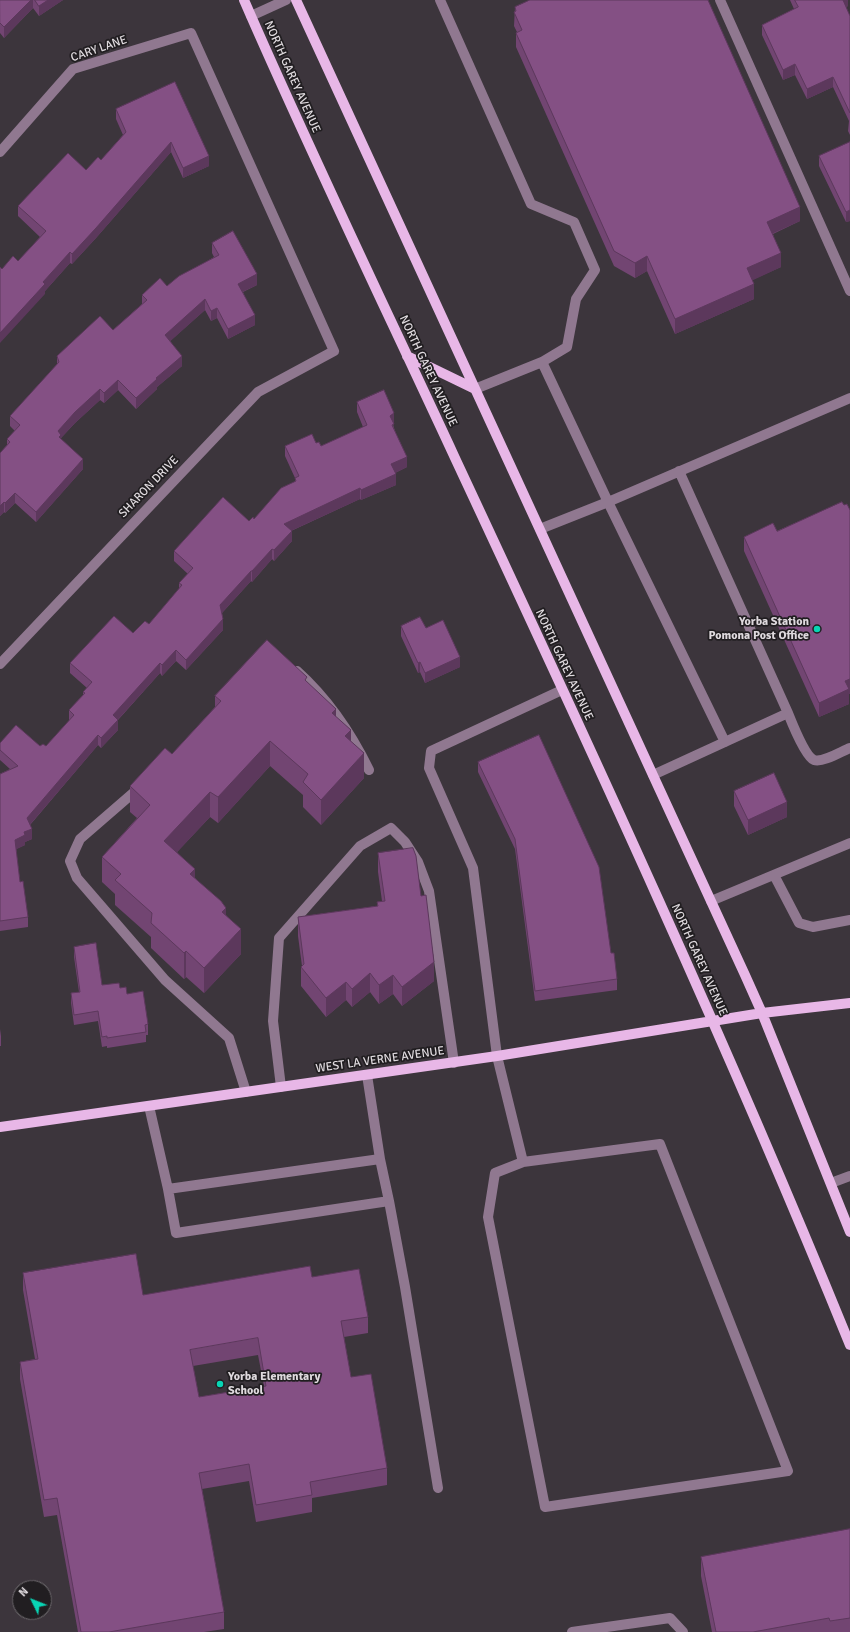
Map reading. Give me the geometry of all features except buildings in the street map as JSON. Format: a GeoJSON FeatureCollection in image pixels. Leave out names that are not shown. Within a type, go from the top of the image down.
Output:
{"type":"FeatureCollection","features":[{"type":"Feature","properties":{"kind":"main road","name":"NORTH GAREY AVENUE"},"geometry":{"type":"LineString","coordinates":[[244,0],[351,237],[562,690],[712,1021],[801,1226],[850,1345]]}},
{"type":"Feature","properties":{"kind":"main road"},"geometry":{"type":"LineString","coordinates":[[296,0],[762,1013],[850,1232]]}},
{"type":"Feature","properties":{"kind":"main road"},"geometry":{"type":"LineString","coordinates":[[407,356],[476,389]]}},
{"type":"Feature","properties":{"kind":"main road","name":"WEST LA VERNE AVENUE"},"geometry":{"type":"LineString","coordinates":[[0,1127],[497,1056],[762,1013],[850,1002]]}},
{"type":"Feature","properties":{"kind":"street"},"geometry":{"type":"LineString","coordinates":[[251,16],[286,0]]}},
{"type":"Feature","properties":{"kind":"street"},"geometry":{"type":"LineString","coordinates":[[440,0],[530,204],[574,222],[595,270],[576,299],[567,347],[542,362],[476,389]]}},
{"type":"Feature","properties":{"kind":"street"},"geometry":{"type":"LineString","coordinates":[[720,0],[850,291]]}},
{"type":"Feature","properties":{"kind":"street","name":"CARY LANE"},"geometry":{"type":"LineString","coordinates":[[0,152],[73,69],[191,33],[334,351]]}},
{"type":"Feature","properties":{"kind":"street","name":"SHARON DRIVE"},"geometry":{"type":"LineString","coordinates":[[0,664],[258,392],[334,351]]}},
{"type":"Feature","properties":{"kind":"street"},"geometry":{"type":"LineString","coordinates":[[542,362],[608,502],[725,742]]}},
{"type":"Feature","properties":{"kind":"street"},"geometry":{"type":"LineString","coordinates":[[540,529],[608,502],[850,398]]}},
{"type":"Feature","properties":{"kind":"street"},"geometry":{"type":"LineString","coordinates":[[679,471],[808,754],[814,760],[823,760],[850,748]]}},
{"type":"Feature","properties":{"kind":"street"},"geometry":{"type":"LineString","coordinates":[[291,666],[306,680],[338,716],[369,770]]}},
{"type":"Feature","properties":{"kind":"street"},"geometry":{"type":"LineString","coordinates":[[523,1162],[497,1056],[473,868],[429,768],[431,752],[562,690]]}},
{"type":"Feature","properties":{"kind":"street"},"geometry":{"type":"LineString","coordinates":[[653,775],[788,713]]}},
{"type":"Feature","properties":{"kind":"street"},"geometry":{"type":"LineString","coordinates":[[145,782],[80,839],[70,861],[77,878],[165,980],[229,1038],[246,1092]]}},
{"type":"Feature","properties":{"kind":"street"},"geometry":{"type":"LineString","coordinates":[[281,1087],[273,1021],[280,938],[360,846],[391,828],[406,842],[418,862],[429,891],[454,1062]]}},
{"type":"Feature","properties":{"kind":"street"},"geometry":{"type":"LineString","coordinates":[[711,901],[850,843]]}},
{"type":"Feature","properties":{"kind":"street"},"geometry":{"type":"LineString","coordinates":[[774,875],[799,923],[813,927],[850,920]]}},
{"type":"Feature","properties":{"kind":"street"},"geometry":{"type":"LineString","coordinates":[[367,1075],[380,1159],[405,1287],[438,1488]]}},
{"type":"Feature","properties":{"kind":"street"},"geometry":{"type":"LineString","coordinates":[[149,1106],[168,1189],[176,1233],[389,1201]]}},
{"type":"Feature","properties":{"kind":"street"},"geometry":{"type":"LineString","coordinates":[[660,1144],[788,1471],[545,1508],[488,1217],[495,1173],[523,1162],[660,1144]]}},
{"type":"Feature","properties":{"kind":"street"},"geometry":{"type":"LineString","coordinates":[[168,1189],[380,1159]]}},
{"type":"Feature","properties":{"kind":"street"},"geometry":{"type":"LineString","coordinates":[[831,1183],[850,1176]]}},
{"type":"Feature","properties":{"kind":"street"},"geometry":{"type":"LineString","coordinates":[[572,1632],[670,1618],[683,1632]]}},
{"type":"Feature","properties":{"kind":"place","name":"Yorba Station Pomona Post Office"},"geometry":{"type":"Point","coordinates":[817,629]}},
{"type":"Feature","properties":{"kind":"place","name":"Yorba Elementary School"},"geometry":{"type":"Point","coordinates":[220,1384]}}]}
